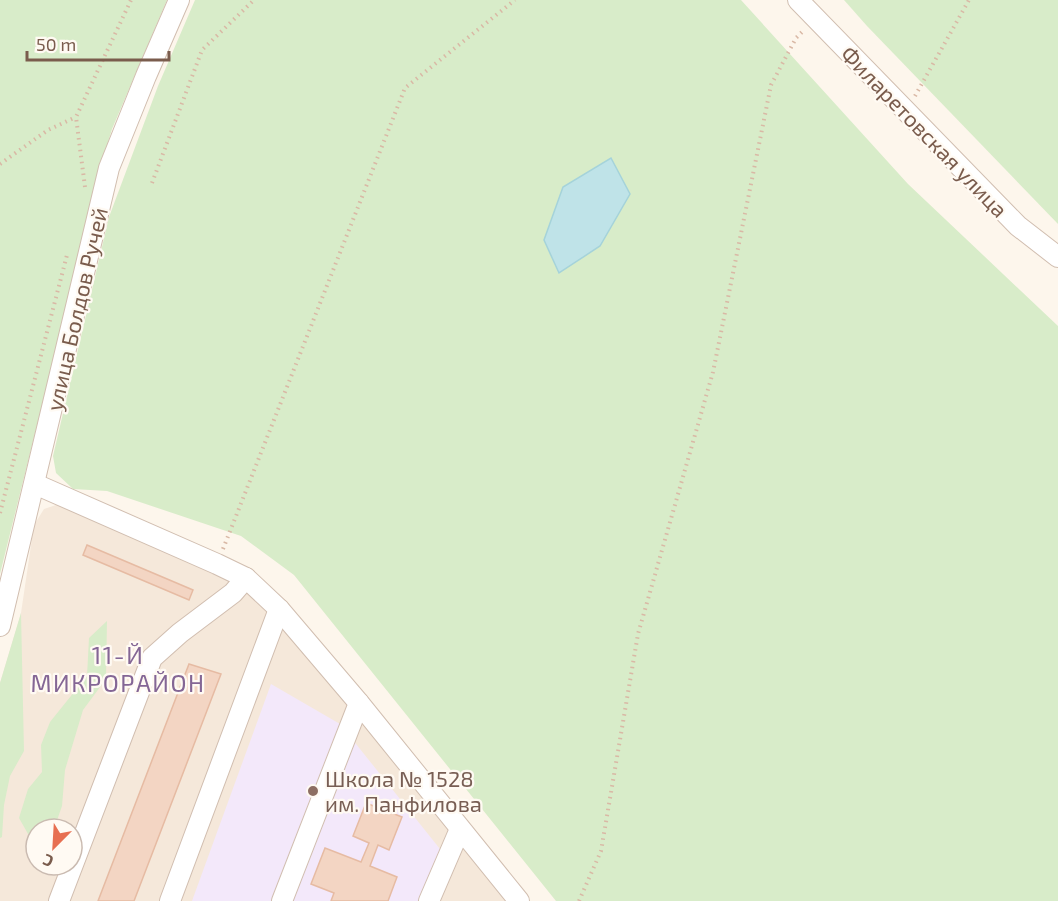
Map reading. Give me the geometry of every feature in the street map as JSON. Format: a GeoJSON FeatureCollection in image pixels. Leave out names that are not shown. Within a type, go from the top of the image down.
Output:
{"type":"FeatureCollection","features":[{"type":"Feature","properties":{"kind":"street","name":"улица Болдов Ручей"},"geometry":{"type":"LineString","coordinates":[[0,626],[109,168],[179,0]]}},
{"type":"Feature","properties":{"kind":"street","name":"Филаретовская улица"},"geometry":{"type":"LineString","coordinates":[[798,0],[1018,226],[1058,257]]}},
{"type":"Feature","properties":{"kind":"street"},"geometry":{"type":"LineString","coordinates":[[35,484],[246,578],[279,609],[359,703],[519,901]]}},
{"type":"Feature","properties":{"kind":"street"},"geometry":{"type":"LineString","coordinates":[[59,901],[152,658],[180,633],[233,593],[246,578]]}},
{"type":"Feature","properties":{"kind":"street"},"geometry":{"type":"LineString","coordinates":[[170,901],[279,609]]}},
{"type":"Feature","properties":{"kind":"street"},"geometry":{"type":"LineString","coordinates":[[282,901],[359,703]]}},
{"type":"Feature","properties":{"kind":"street"},"geometry":{"type":"LineString","coordinates":[[429,901],[460,829]]}},
{"type":"Feature","properties":{"kind":"path"},"geometry":{"type":"LineString","coordinates":[[85,187],[76,117],[131,0]]}},
{"type":"Feature","properties":{"kind":"path"},"geometry":{"type":"LineString","coordinates":[[152,183],[202,50],[254,0]]}},
{"type":"Feature","properties":{"kind":"path"},"geometry":{"type":"LineString","coordinates":[[217,564],[405,88],[515,0]]}},
{"type":"Feature","properties":{"kind":"path"},"geometry":{"type":"LineString","coordinates":[[909,114],[917,92],[969,0]]}},
{"type":"Feature","properties":{"kind":"path"},"geometry":{"type":"LineString","coordinates":[[579,901],[601,851],[638,634],[713,372],[771,86],[796,38]]}},
{"type":"Feature","properties":{"kind":"path"},"geometry":{"type":"LineString","coordinates":[[0,164],[48,130],[76,117]]}},
{"type":"Feature","properties":{"kind":"path"},"geometry":{"type":"LineString","coordinates":[[0,513],[70,244]]}},
{"type":"Feature","properties":{"kind":"shaded area"},"geometry":{"type":"Polygon","coordinates":[[[59,504],[223,573],[259,601],[319,670],[509,901],[0,901],[0,683],[21,613],[34,525],[44,509],[59,504]]]}},
{"type":"Feature","properties":{"kind":"shaded area","name":"Школа № 1528 им. Панфилова"},"geometry":{"type":"Polygon","coordinates":[[[271,684],[340,724],[440,849],[420,901],[192,901],[271,684]]]}},
{"type":"Feature","properties":{"kind":"green space"},"geometry":{"type":"Polygon","coordinates":[[[0,0],[167,0],[112,129],[95,185],[0,574],[0,0]]]}},
{"type":"Feature","properties":{"kind":"green space"},"geometry":{"type":"Polygon","coordinates":[[[195,0],[741,0],[908,184],[1058,326],[1058,901],[556,901],[294,575],[241,536],[107,491],[73,489],[56,473],[53,456],[109,217],[158,86],[195,0]]]}},
{"type":"Feature","properties":{"kind":"green space"},"geometry":{"type":"Polygon","coordinates":[[[844,0],[1058,0],[1058,224],[867,26],[844,0]]]}},
{"type":"Feature","properties":{"kind":"green space"},"geometry":{"type":"Polygon","coordinates":[[[21,613],[24,751],[10,776],[4,805],[2,837],[0,838],[0,683],[21,613]]]}},
{"type":"Feature","properties":{"kind":"green space"},"geometry":{"type":"Polygon","coordinates":[[[107,621],[106,679],[83,710],[65,770],[62,806],[58,817],[24,817],[24,827],[19,818],[28,789],[42,772],[41,745],[50,722],[87,676],[89,638],[107,621]]]}},
{"type":"Feature","properties":{"kind":"water"},"geometry":{"type":"Polygon","coordinates":[[[611,158],[630,194],[600,246],[559,273],[544,240],[563,187],[611,158]]]}},
{"type":"Feature","properties":{"kind":"building"},"geometry":{"type":"Polygon","coordinates":[[[87,545],[193,590],[189,600],[83,555],[87,545]]]}},
{"type":"Feature","properties":{"kind":"building"},"geometry":{"type":"Polygon","coordinates":[[[189,664],[221,674],[134,901],[98,901],[189,664]]]}},
{"type":"Feature","properties":{"kind":"building"},"geometry":{"type":"Polygon","coordinates":[[[366,803],[402,817],[389,850],[378,845],[370,866],[397,877],[388,901],[331,901],[334,893],[311,884],[325,848],[361,862],[369,843],[353,836],[366,803]]]}},
{"type":"Feature","properties":{"kind":"place","name":"Школа № 1528 им. Панфилова"},"geometry":{"type":"Point","coordinates":[313,791]}},
{"type":"Feature","properties":{"kind":"district","name":"11-Й МИКРОРАЙОН"},"geometry":{"type":"Point","coordinates":[118,668]}}]}
